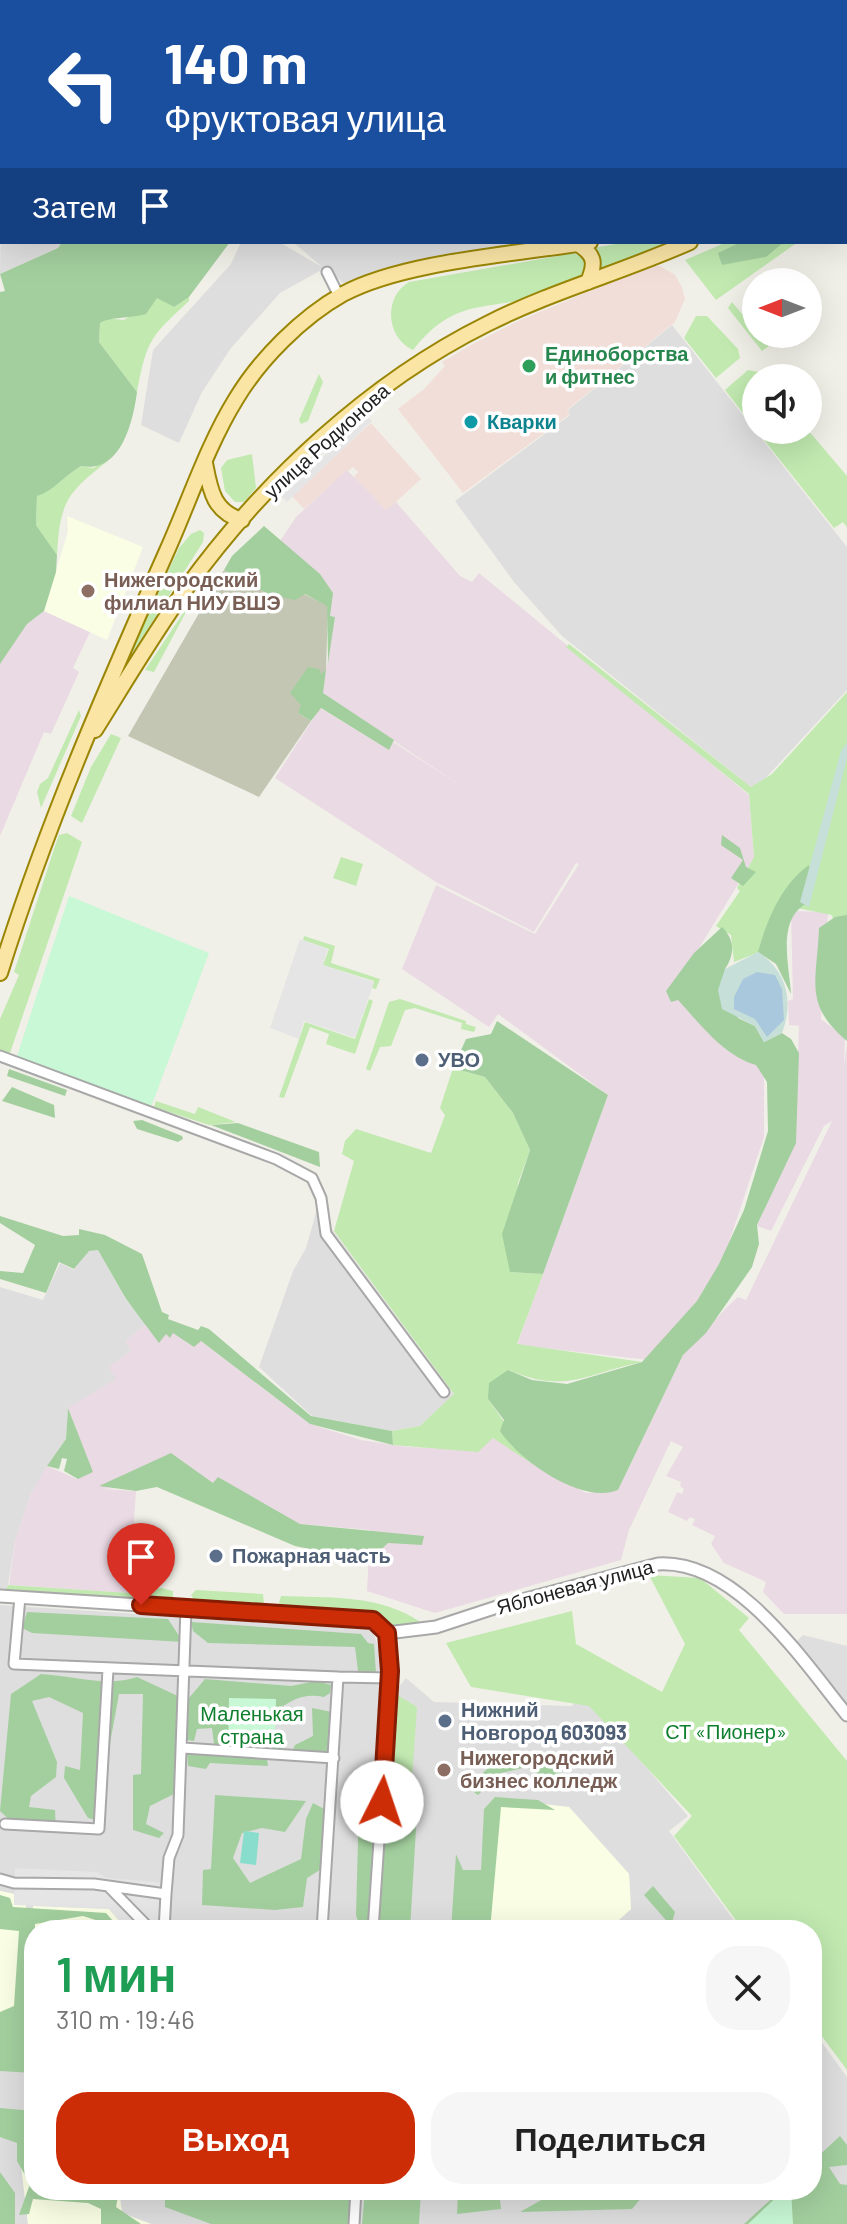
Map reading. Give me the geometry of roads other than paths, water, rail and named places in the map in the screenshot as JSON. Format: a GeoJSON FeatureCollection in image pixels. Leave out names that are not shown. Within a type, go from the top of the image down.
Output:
{"type":"FeatureCollection","features":[{"type":"Feature","properties":{"kind":"main road","name":"улица Родионова"},"geometry":{"type":"LineString","coordinates":[[0,973],[25,892],[72,768],[205,462],[235,400],[259,365],[339,296],[394,274],[578,244]]}},
{"type":"Feature","properties":{"kind":"main road"},"geometry":{"type":"LineString","coordinates":[[585,244],[595,264],[588,282]]}},
{"type":"Feature","properties":{"kind":"main road","name":"улица Родионова"},"geometry":{"type":"LineString","coordinates":[[72,768],[155,634],[196,575],[242,520],[323,439],[392,383],[484,325],[685,244]]}},
{"type":"Feature","properties":{"kind":"main road"},"geometry":{"type":"LineString","coordinates":[[205,462],[216,504],[230,517],[242,520]]}},
{"type":"Feature","properties":{"kind":"street"},"geometry":{"type":"LineString","coordinates":[[327,272],[339,296]]}},
{"type":"Feature","properties":{"kind":"street"},"geometry":{"type":"LineString","coordinates":[[0,1056],[276,1159],[312,1178],[321,1198],[326,1234],[444,1392]]}},
{"type":"Feature","properties":{"kind":"street","name":"Яблоневая улица"},"geometry":{"type":"LineString","coordinates":[[387,1633],[421,1631],[500,1606],[658,1564],[676,1563],[715,1577],[777,1629],[847,1715]]}},
{"type":"Feature","properties":{"kind":"street"},"geometry":{"type":"LineString","coordinates":[[0,1596],[373,1620],[387,1633],[390,1678],[374,1920]]}},
{"type":"Feature","properties":{"kind":"street"},"geometry":{"type":"LineString","coordinates":[[20,1597],[14,1664],[390,1678]]}},
{"type":"Feature","properties":{"kind":"street"},"geometry":{"type":"LineString","coordinates":[[165,1920],[169,1858],[178,1835],[186,1608]]}},
{"type":"Feature","properties":{"kind":"street"},"geometry":{"type":"LineString","coordinates":[[5,1824],[99,1829],[108,1669]]}},
{"type":"Feature","properties":{"kind":"street"},"geometry":{"type":"LineString","coordinates":[[323,1920],[338,1677]]}},
{"type":"Feature","properties":{"kind":"street"},"geometry":{"type":"LineString","coordinates":[[183,1748],[334,1758]]}},
{"type":"Feature","properties":{"kind":"street"},"geometry":{"type":"LineString","coordinates":[[0,1879],[14,1883],[94,1884],[166,1894]]}},
{"type":"Feature","properties":{"kind":"street"},"geometry":{"type":"LineString","coordinates":[[110,1888],[141,1920]]}},
{"type":"Feature","properties":{"kind":"street"},"geometry":{"type":"LineString","coordinates":[[354,2224],[355,2200]]}},
{"type":"Feature","properties":{"kind":"place","name":"Единоборства и фитнес"},"geometry":{"type":"Point","coordinates":[529,366]}},
{"type":"Feature","properties":{"kind":"place","name":"Кварки"},"geometry":{"type":"Point","coordinates":[471,422]}},
{"type":"Feature","properties":{"kind":"place","name":"Нижегородский филиал НИУ ВШЭ"},"geometry":{"type":"Point","coordinates":[88,591]}},
{"type":"Feature","properties":{"kind":"place","name":"УВО"},"geometry":{"type":"Point","coordinates":[422,1060]}},
{"type":"Feature","properties":{"kind":"place","name":"Пожарная часть"},"geometry":{"type":"Point","coordinates":[216,1556]}},
{"type":"Feature","properties":{"kind":"place","name":"Нижний Новгород 603093"},"geometry":{"type":"Point","coordinates":[445,1721]}},
{"type":"Feature","properties":{"kind":"place","name":"Нижегородский бизнес колледж"},"geometry":{"type":"Point","coordinates":[444,1770]}},
{"type":"Feature","properties":{"kind":"park label","name":"Маленькая страна"},"geometry":{"type":"Point","coordinates":[252,1726]}},
{"type":"Feature","properties":{"kind":"park label","name":"СТ «Пионер»"},"geometry":{"type":"Point","coordinates":[726,1732]}}]}
